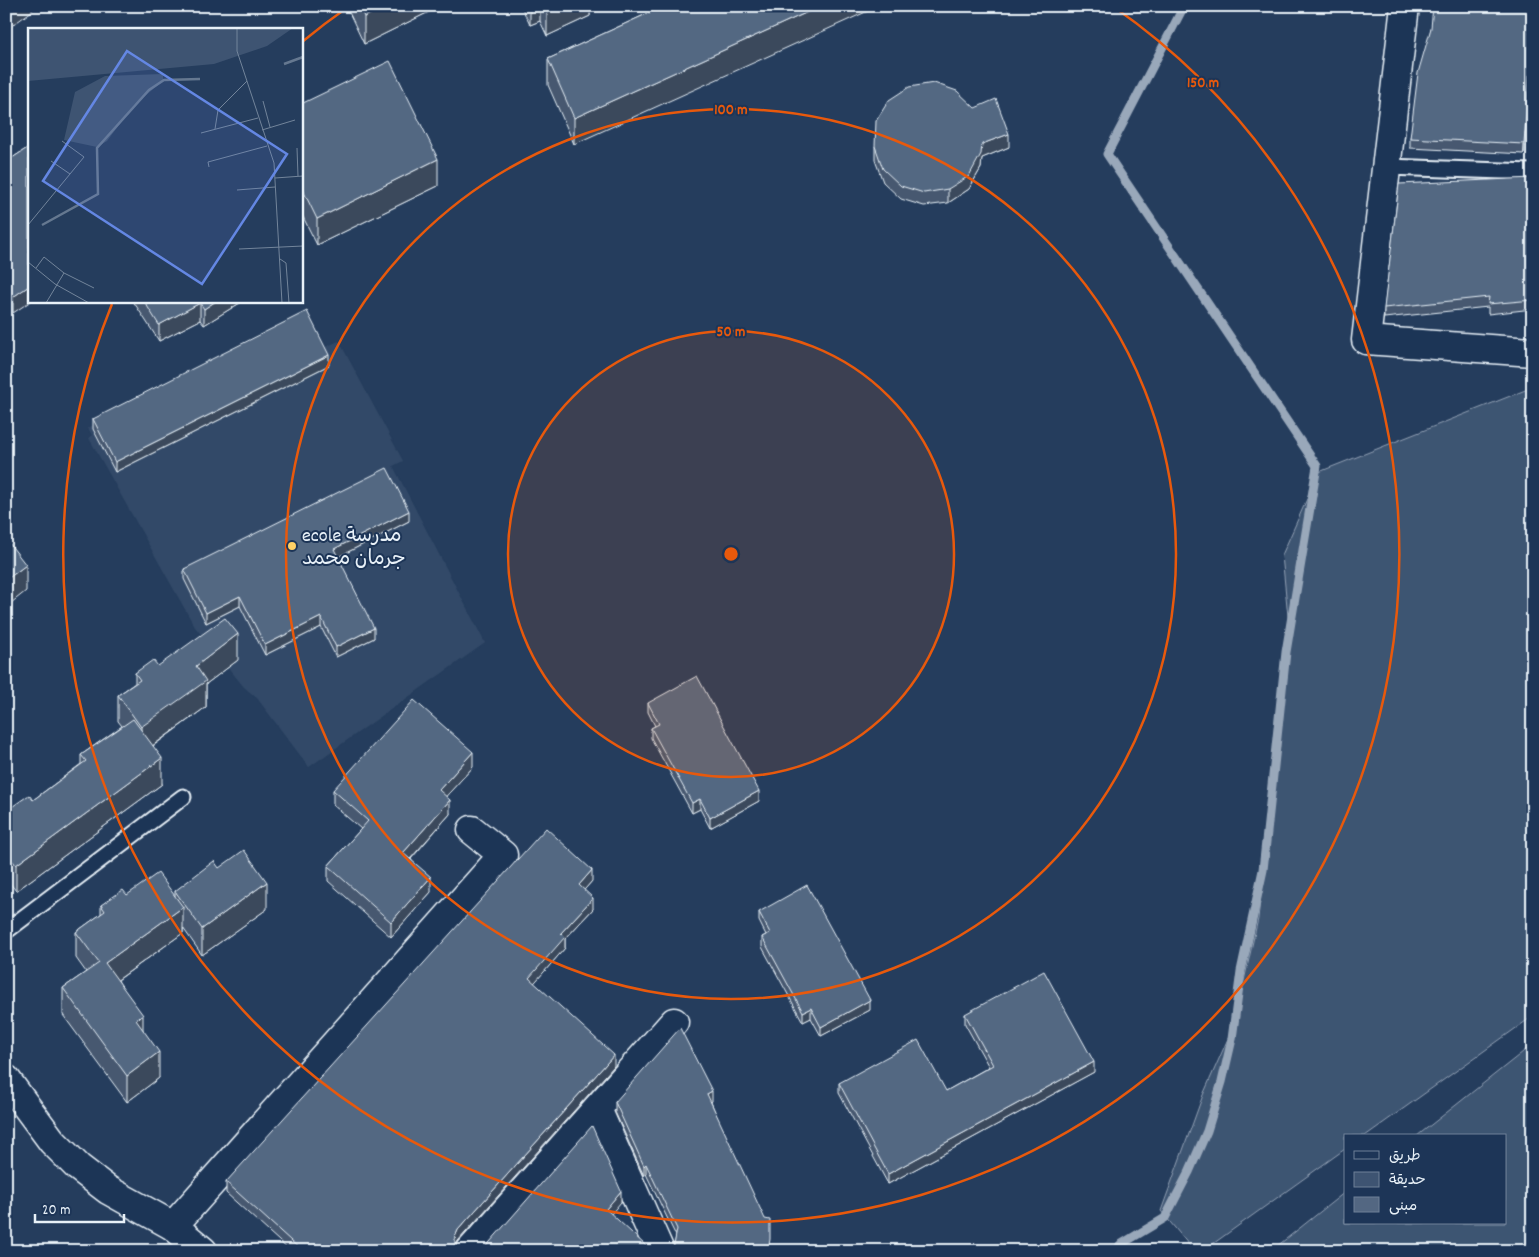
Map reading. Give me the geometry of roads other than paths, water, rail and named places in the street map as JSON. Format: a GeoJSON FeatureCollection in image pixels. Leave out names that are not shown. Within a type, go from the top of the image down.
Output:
{"type":"FeatureCollection","features":[{"type":"Feature","properties":{"kind":"street"},"geometry":{"type":"LineString","coordinates":[[1405,6],[1366,340],[1533,352]]}},
{"type":"Feature","properties":{"kind":"street"},"geometry":{"type":"LineString","coordinates":[[173,1226],[503,855],[472,830]]}},
{"type":"Feature","properties":{"kind":"street"},"geometry":{"type":"LineString","coordinates":[[470,1251],[674,1022]]}},
{"type":"Feature","properties":{"kind":"street"},"geometry":{"type":"LineString","coordinates":[[6,1079],[52,1141],[78,1167],[108,1190],[173,1226],[203,1251]]}},
{"type":"Feature","properties":{"kind":"street"},"geometry":{"type":"LineString","coordinates":[[597,1109],[660,1251]]}},
{"type":"Feature","properties":{"kind":"lane"},"geometry":{"type":"LineString","coordinates":[[1387,167],[1533,172]]}},
{"type":"Feature","properties":{"kind":"lane"},"geometry":{"type":"LineString","coordinates":[[6,931],[183,796]]}},
{"type":"Feature","properties":{"kind":"waterway"},"geometry":{"type":"LineString","coordinates":[[1118,1251],[1120,1245],[1165,1218],[1189,1172],[1207,1131],[1222,1082],[1232,1039],[1241,971],[1263,870],[1286,652],[1317,466],[1107,154],[1184,6]]}},
{"type":"Feature","properties":{"kind":"place","name":"ecole مدرسة جرمان محمد"},"geometry":{"type":"Point","coordinates":[292,546]}}]}
